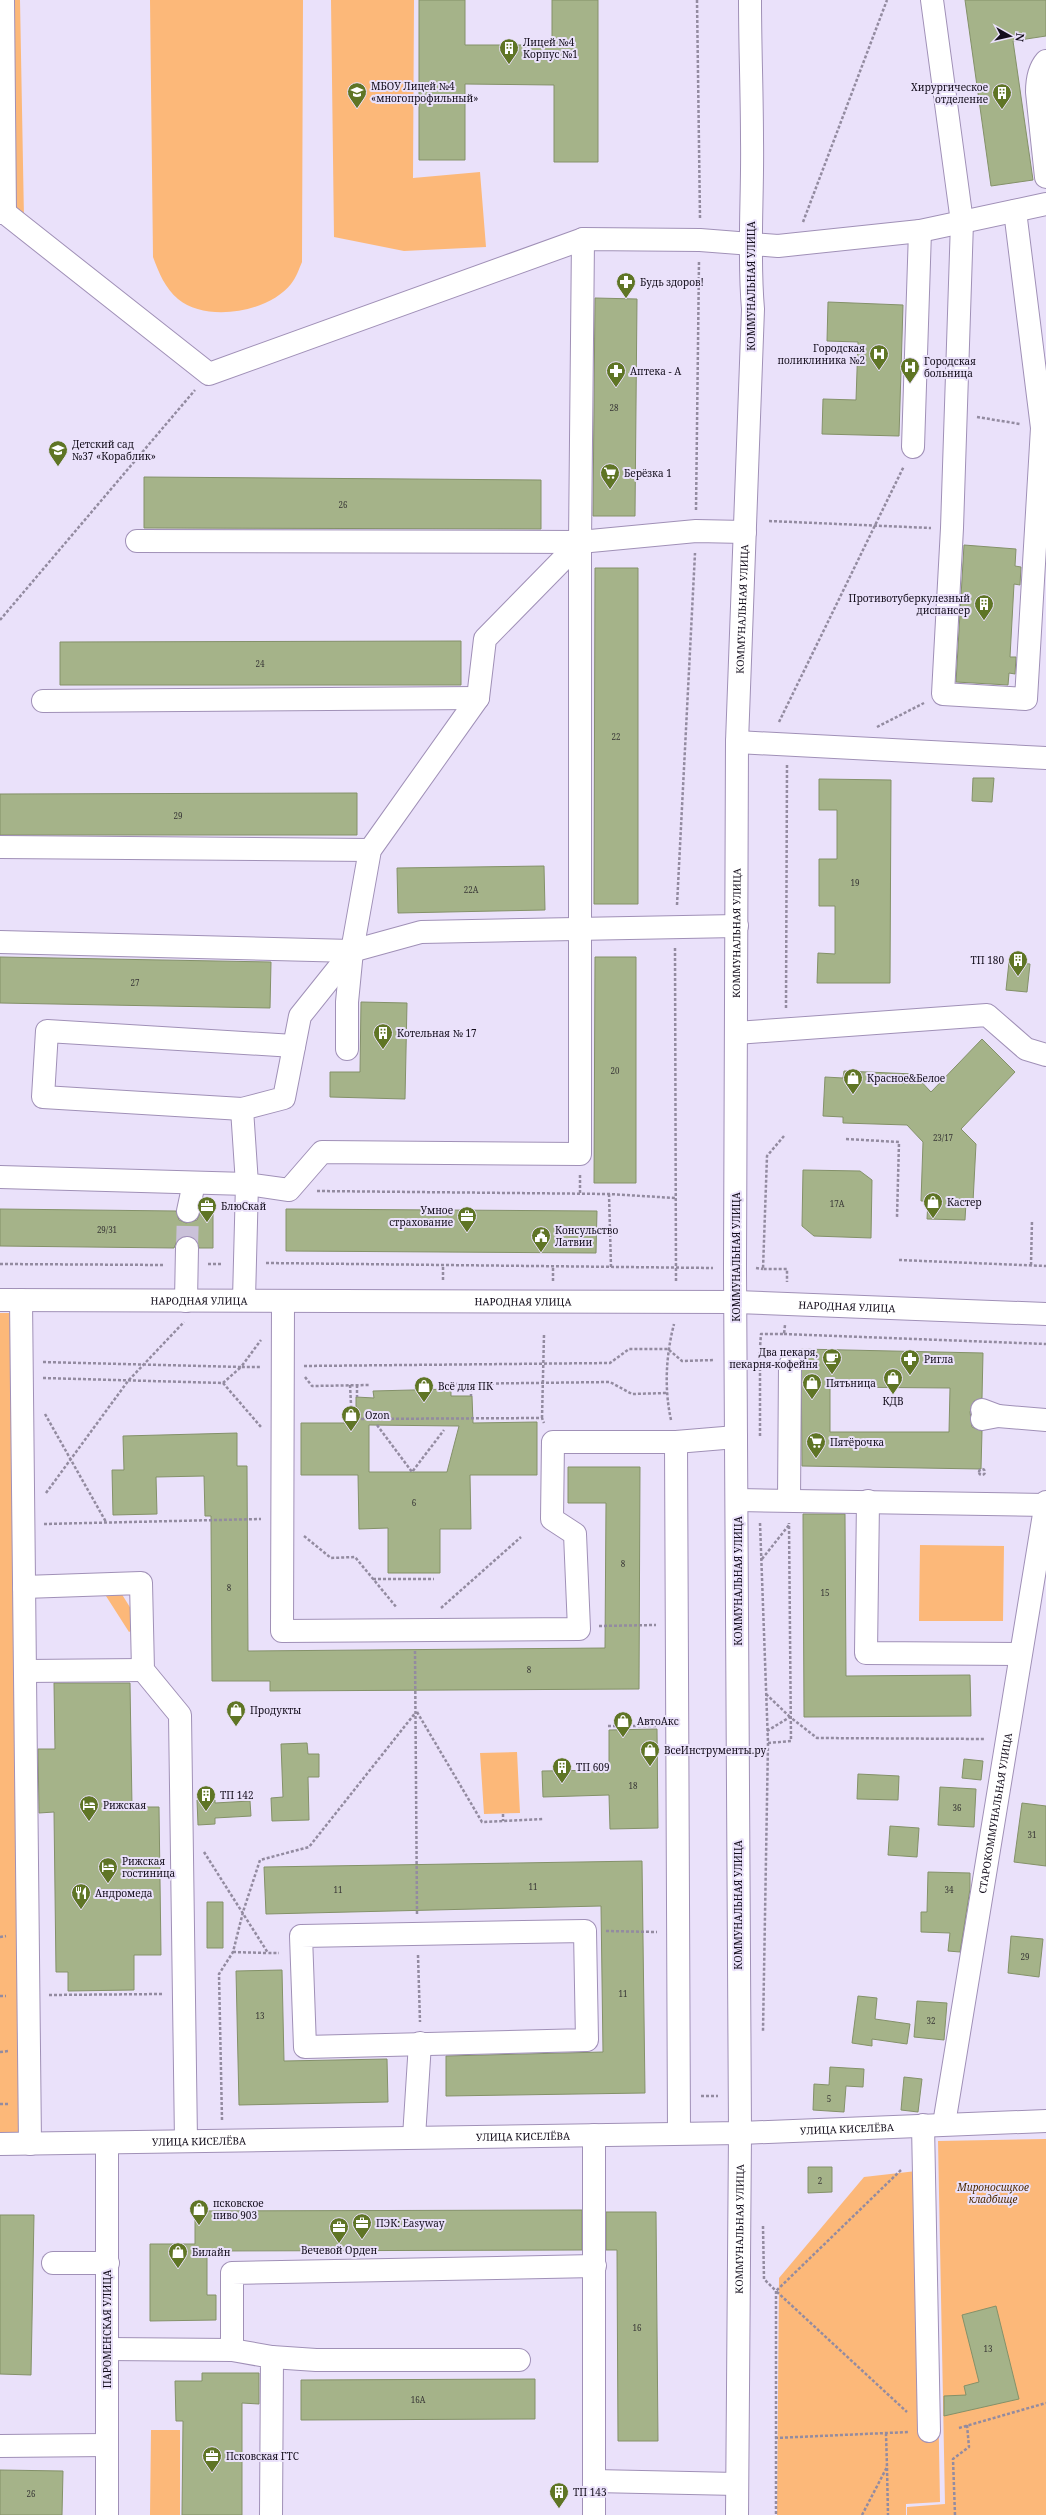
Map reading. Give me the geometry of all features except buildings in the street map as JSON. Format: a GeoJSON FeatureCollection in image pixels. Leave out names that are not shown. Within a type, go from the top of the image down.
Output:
{"type":"FeatureCollection","features":[{"type":"Feature","properties":{"kind":"street"},"geometry":{"type":"LineString","coordinates":[[4,0],[2,51],[3,214],[209,374],[582,239],[700,240],[750,242],[778,246],[920,231],[1046,204]]}},
{"type":"Feature","properties":{"kind":"street","name":"КОММУНАЛЬНАЯ УЛИЦА"},"geometry":{"type":"LineString","coordinates":[[737,2515],[740,2133],[738,1500],[735,1268],[736,926],[737,742],[753,309],[750,242],[752,139],[750,101],[750,0]]}},
{"type":"Feature","properties":{"kind":"street"},"geometry":{"type":"LineString","coordinates":[[932,0],[962,222],[952,528],[943,694],[1026,699],[1042,428],[1015,211]]}},
{"type":"Feature","properties":{"kind":"street"},"geometry":{"type":"LineString","coordinates":[[1046,61],[1042,65],[1037,82],[1046,177]]}},
{"type":"Feature","properties":{"kind":"street"},"geometry":{"type":"LineString","coordinates":[[913,447],[920,231]]}},
{"type":"Feature","properties":{"kind":"street"},"geometry":{"type":"LineString","coordinates":[[0,1177],[247,1184],[289,1190],[322,1152],[580,1154],[580,542],[582,239]]}},
{"type":"Feature","properties":{"kind":"street"},"geometry":{"type":"LineString","coordinates":[[137,542],[580,542],[696,531],[745,532]]}},
{"type":"Feature","properties":{"kind":"street"},"geometry":{"type":"LineString","coordinates":[[347,1049],[352,951],[370,850],[478,698],[485,639],[580,542]]}},
{"type":"Feature","properties":{"kind":"street"},"geometry":{"type":"LineString","coordinates":[[43,702],[478,698]]}},
{"type":"Feature","properties":{"kind":"street"},"geometry":{"type":"LineString","coordinates":[[737,742],[782,735],[1046,758]]}},
{"type":"Feature","properties":{"kind":"street"},"geometry":{"type":"LineString","coordinates":[[0,847],[370,850]]}},
{"type":"Feature","properties":{"kind":"street"},"geometry":{"type":"LineString","coordinates":[[0,942],[352,951],[421,932],[675,929],[736,926]]}},
{"type":"Feature","properties":{"kind":"street"},"geometry":{"type":"LineString","coordinates":[[294,1046],[47,1031],[43,1097],[242,1109],[284,1098],[300,1016],[352,951]]}},
{"type":"Feature","properties":{"kind":"street"},"geometry":{"type":"LineString","coordinates":[[736,1032],[987,1015],[1026,1049],[1046,1055]]}},
{"type":"Feature","properties":{"kind":"street"},"geometry":{"type":"LineString","coordinates":[[242,1109],[247,1184],[244,1299]]}},
{"type":"Feature","properties":{"kind":"street"},"geometry":{"type":"LineString","coordinates":[[188,1211],[194,1183]]}},
{"type":"Feature","properties":{"kind":"street"},"geometry":{"type":"LineString","coordinates":[[186,1311],[187,1257]]}},
{"type":"Feature","properties":{"kind":"street","name":"НАРОДНАЯ УЛИЦА"},"geometry":{"type":"LineString","coordinates":[[10,1300],[186,1311],[244,1299],[283,1306],[736,1302],[1046,1314]]}},
{"type":"Feature","properties":{"kind":"street"},"geometry":{"type":"LineString","coordinates":[[10,1300],[22,1370],[30,2144]]}},
{"type":"Feature","properties":{"kind":"street"},"geometry":{"type":"LineString","coordinates":[[283,1306],[290,1367],[283,1453],[282,1631],[579,1629],[575,1534],[552,1520],[553,1442],[676,1442],[736,1437]]}},
{"type":"Feature","properties":{"kind":"street"},"geometry":{"type":"LineString","coordinates":[[790,1366],[798,1501]]}},
{"type":"Feature","properties":{"kind":"street"},"geometry":{"type":"LineString","coordinates":[[987,1415],[1046,1420]]}},
{"type":"Feature","properties":{"kind":"street"},"geometry":{"type":"LineString","coordinates":[[676,1442],[679,2134]]}},
{"type":"Feature","properties":{"kind":"street"},"geometry":{"type":"LineString","coordinates":[[738,1500],[1046,1505]]}},
{"type":"Feature","properties":{"kind":"street"},"geometry":{"type":"LineString","coordinates":[[868,1501],[866,1653],[1020,1654]]}},
{"type":"Feature","properties":{"kind":"street","name":"СТАРОКОММУНАЛЬНАЯ УЛИЦА"},"geometry":{"type":"LineString","coordinates":[[929,2431],[930,2132],[1006,1739],[1046,1502]]}},
{"type":"Feature","properties":{"kind":"street"},"geometry":{"type":"LineString","coordinates":[[24,1587],[142,1583],[143,1670],[180,1715],[185,1993],[180,2027],[186,2141]]}},
{"type":"Feature","properties":{"kind":"street"},"geometry":{"type":"LineString","coordinates":[[25,1671],[143,1670]]}},
{"type":"Feature","properties":{"kind":"street"},"geometry":{"type":"LineString","coordinates":[[585,1931],[587,2040],[305,2047],[301,1936],[585,1931]]}},
{"type":"Feature","properties":{"kind":"street"},"geometry":{"type":"LineString","coordinates":[[414,2137],[420,2043]]}},
{"type":"Feature","properties":{"kind":"street","name":"УЛИЦА КИСЕЛЁВА"},"geometry":{"type":"LineString","coordinates":[[0,2144],[414,2137],[930,2132],[1046,2121]]}},
{"type":"Feature","properties":{"kind":"street"},"geometry":{"type":"LineString","coordinates":[[594,2135],[594,2515]]}},
{"type":"Feature","properties":{"kind":"street","name":"ПАРОМЕНСКАЯ УЛИЦА"},"geometry":{"type":"LineString","coordinates":[[107,2143],[107,2515]]}},
{"type":"Feature","properties":{"kind":"street"},"geometry":{"type":"LineString","coordinates":[[53,2263],[108,2263]]}},
{"type":"Feature","properties":{"kind":"street"},"geometry":{"type":"LineString","coordinates":[[232,2350],[232,2273],[595,2266]]}},
{"type":"Feature","properties":{"kind":"street"},"geometry":{"type":"LineString","coordinates":[[107,2349],[232,2350],[272,2357],[316,2360],[518,2360]]}},
{"type":"Feature","properties":{"kind":"street"},"geometry":{"type":"LineString","coordinates":[[271,2515],[272,2357]]}},
{"type":"Feature","properties":{"kind":"street"},"geometry":{"type":"LineString","coordinates":[[0,2446],[107,2445]]}},
{"type":"Feature","properties":{"kind":"street"},"geometry":{"type":"LineString","coordinates":[[594,2481],[737,2484]]}},
{"type":"Feature","properties":{"kind":"path"},"geometry":{"type":"LineString","coordinates":[[676,1442],[667,1393],[668,1348],[676,1319],[675,929],[696,531],[700,240],[697,0]]}},
{"type":"Feature","properties":{"kind":"path"},"geometry":{"type":"LineString","coordinates":[[795,244],[887,0]]}},
{"type":"Feature","properties":{"kind":"path"},"geometry":{"type":"LineString","coordinates":[[0,620],[209,374]]}},
{"type":"Feature","properties":{"kind":"path"},"geometry":{"type":"LineString","coordinates":[[956,414],[1042,428]]}},
{"type":"Feature","properties":{"kind":"path"},"geometry":{"type":"LineString","coordinates":[[786,1029],[782,735],[875,525],[913,447]]}},
{"type":"Feature","properties":{"kind":"path"},"geometry":{"type":"LineString","coordinates":[[770,521],[952,528]]}},
{"type":"Feature","properties":{"kind":"path"},"geometry":{"type":"LineString","coordinates":[[876,728],[943,694]]}},
{"type":"Feature","properties":{"kind":"path"},"geometry":{"type":"LineString","coordinates":[[846,1139],[899,1142],[897,1216]]}},
{"type":"Feature","properties":{"kind":"path"},"geometry":{"type":"LineString","coordinates":[[289,1190],[609,1194],[675,1198]]}},
{"type":"Feature","properties":{"kind":"path"},"geometry":{"type":"LineString","coordinates":[[609,1194],[611,1267]]}},
{"type":"Feature","properties":{"kind":"path"},"geometry":{"type":"LineString","coordinates":[[1030,1265],[1032,1220]]}},
{"type":"Feature","properties":{"kind":"path"},"geometry":{"type":"LineString","coordinates":[[0,1264],[187,1257],[244,1263],[763,1269]]}},
{"type":"Feature","properties":{"kind":"path"},"geometry":{"type":"LineString","coordinates":[[899,1260],[1046,1266]]}},
{"type":"Feature","properties":{"kind":"path"},"geometry":{"type":"LineString","coordinates":[[22,1370],[128,1381],[223,1383],[241,1367],[283,1306]]}},
{"type":"Feature","properties":{"kind":"path"},"geometry":{"type":"LineString","coordinates":[[23,1525],[128,1381],[186,1311]]}},
{"type":"Feature","properties":{"kind":"path"},"geometry":{"type":"LineString","coordinates":[[784,1334],[1046,1344]]}},
{"type":"Feature","properties":{"kind":"path"},"geometry":{"type":"LineString","coordinates":[[542,1422],[542,1363],[544,1335]]}},
{"type":"Feature","properties":{"kind":"path"},"geometry":{"type":"LineString","coordinates":[[22,1370],[142,1364],[290,1367],[610,1363],[629,1349],[668,1348]]}},
{"type":"Feature","properties":{"kind":"path"},"geometry":{"type":"LineString","coordinates":[[760,1360],[760,1444]]}},
{"type":"Feature","properties":{"kind":"path"},"geometry":{"type":"LineString","coordinates":[[290,1367],[312,1386],[370,1385]]}},
{"type":"Feature","properties":{"kind":"path"},"geometry":{"type":"LineString","coordinates":[[451,1384],[610,1382],[632,1394],[667,1393]]}},
{"type":"Feature","properties":{"kind":"path"},"geometry":{"type":"LineString","coordinates":[[223,1383],[283,1453]]}},
{"type":"Feature","properties":{"kind":"path"},"geometry":{"type":"LineString","coordinates":[[471,1384],[471,1396]]}},
{"type":"Feature","properties":{"kind":"path"},"geometry":{"type":"LineString","coordinates":[[350,1385],[352,1423]]}},
{"type":"Feature","properties":{"kind":"path"},"geometry":{"type":"LineString","coordinates":[[357,1385],[357,1397]]}},
{"type":"Feature","properties":{"kind":"path"},"geometry":{"type":"LineString","coordinates":[[44,1412],[106,1522]]}},
{"type":"Feature","properties":{"kind":"path"},"geometry":{"type":"LineString","coordinates":[[352,1419],[542,1418]]}},
{"type":"Feature","properties":{"kind":"path"},"geometry":{"type":"LineString","coordinates":[[377,1425],[412,1472],[444,1430]]}},
{"type":"Feature","properties":{"kind":"path"},"geometry":{"type":"LineString","coordinates":[[760,1500],[768,1743],[763,2039]]}},
{"type":"Feature","properties":{"kind":"path"},"geometry":{"type":"LineString","coordinates":[[761,1560],[789,1525],[798,1501]]}},
{"type":"Feature","properties":{"kind":"path"},"geometry":{"type":"LineString","coordinates":[[768,1743],[791,1741],[789,1525],[798,1501]]}},
{"type":"Feature","properties":{"kind":"path"},"geometry":{"type":"LineString","coordinates":[[23,1525],[282,1519],[331,1558],[355,1557],[415,1630],[417,1712],[417,1933],[420,2043]]}},
{"type":"Feature","properties":{"kind":"path"},"geometry":{"type":"LineString","coordinates":[[415,1630],[521,1537]]}},
{"type":"Feature","properties":{"kind":"path"},"geometry":{"type":"LineString","coordinates":[[373,1579],[434,1579]]}},
{"type":"Feature","properties":{"kind":"path"},"geometry":{"type":"LineString","coordinates":[[579,1626],[677,1625]]}},
{"type":"Feature","properties":{"kind":"path"},"geometry":{"type":"LineString","coordinates":[[766,1694],[790,1717],[817,1738],[1006,1739]]}},
{"type":"Feature","properties":{"kind":"path"},"geometry":{"type":"LineString","coordinates":[[417,1712],[482,1822],[543,1819]]}},
{"type":"Feature","properties":{"kind":"path"},"geometry":{"type":"LineString","coordinates":[[222,2123],[219,1974],[233,1952],[243,1912],[260,1860],[308,1847],[417,1712]]}},
{"type":"Feature","properties":{"kind":"path"},"geometry":{"type":"LineString","coordinates":[[767,1731],[790,1717]]}},
{"type":"Feature","properties":{"kind":"path"},"geometry":{"type":"LineString","coordinates":[[608,1726],[677,1726]]}},
{"type":"Feature","properties":{"kind":"path"},"geometry":{"type":"LineString","coordinates":[[503,1814],[503,1821]]}},
{"type":"Feature","properties":{"kind":"path"},"geometry":{"type":"LineString","coordinates":[[202,1848],[268,1953]]}},
{"type":"Feature","properties":{"kind":"path"},"geometry":{"type":"LineString","coordinates":[[585,1931],[678,1933]]}},
{"type":"Feature","properties":{"kind":"path"},"geometry":{"type":"LineString","coordinates":[[233,1952],[302,1952]]}},
{"type":"Feature","properties":{"kind":"path"},"geometry":{"type":"LineString","coordinates":[[0,1996],[185,1993]]}},
{"type":"Feature","properties":{"kind":"path"},"geometry":{"type":"LineString","coordinates":[[776,2515],[776,2291],[888,2185],[930,2132]]}},
{"type":"Feature","properties":{"kind":"path"},"geometry":{"type":"LineString","coordinates":[[763,2224],[764,2279],[929,2431]]}},
{"type":"Feature","properties":{"kind":"path"},"geometry":{"type":"LineString","coordinates":[[959,2428],[1046,2403]]}},
{"type":"Feature","properties":{"kind":"path"},"geometry":{"type":"LineString","coordinates":[[955,2515],[953,2458],[969,2447],[967,2425]]}},
{"type":"Feature","properties":{"kind":"path"},"geometry":{"type":"LineString","coordinates":[[776,2438],[929,2431]]}},
{"type":"Feature","properties":{"kind":"path"},"geometry":{"type":"LineString","coordinates":[[886,2434],[888,2515]]}},
{"type":"Feature","properties":{"kind":"path"},"geometry":{"type":"LineString","coordinates":[[862,2515],[887,2467]]}},
{"type":"Feature","properties":{"kind":"green space"},"geometry":{"type":"Polygon","coordinates":[[[0,0],[20,0],[24,219],[12,205],[0,0]]]}},
{"type":"Feature","properties":{"kind":"green space"},"geometry":{"type":"Polygon","coordinates":[[[150,0],[303,0],[302,262],[293,282],[281,294],[268,302],[237,311],[221,312],[205,311],[190,306],[178,299],[169,290],[153,257],[150,0]]]}},
{"type":"Feature","properties":{"kind":"green space"},"geometry":{"type":"Polygon","coordinates":[[[331,0],[414,0],[413,178],[480,172],[486,247],[404,251],[334,237],[331,0]]]}},
{"type":"Feature","properties":{"kind":"green space"},"geometry":{"type":"Polygon","coordinates":[[[0,1313],[16,1313],[24,2138],[0,2138],[0,1313]]]}},
{"type":"Feature","properties":{"kind":"green space"},"geometry":{"type":"Polygon","coordinates":[[[920,1545],[1004,1546],[1003,1621],[919,1621],[920,1545]]]}},
{"type":"Feature","properties":{"kind":"green space"},"geometry":{"type":"Polygon","coordinates":[[[118,1588],[141,1625],[129,1632],[106,1596],[118,1588]]]}},
{"type":"Feature","properties":{"kind":"green space"},"geometry":{"type":"Polygon","coordinates":[[[517,1752],[520,1813],[484,1814],[480,1753],[517,1752]]]}},
{"type":"Feature","properties":{"kind":"green space","name":"Мироносицкое кладбище"},"geometry":{"type":"Polygon","coordinates":[[[1046,2139],[1046,2515],[907,2515],[907,2507],[945,2504],[938,2141],[1046,2139]]]}},
{"type":"Feature","properties":{"kind":"green space"},"geometry":{"type":"Polygon","coordinates":[[[934,2169],[940,2502],[906,2504],[906,2515],[777,2515],[779,2278],[864,2177],[934,2169]]]}},
{"type":"Feature","properties":{"kind":"green space"},"geometry":{"type":"Polygon","coordinates":[[[151,2430],[180,2430],[180,2515],[150,2515],[151,2430]]]}},
{"type":"Feature","properties":{"kind":"tunnel"},"geometry":{"type":"LineString","coordinates":[[187,1248],[188,1211]]}},
{"type":"Feature","properties":{"kind":"place","name":"Лицей №4 Корпус №1"},"geometry":{"type":"Point","coordinates":[509,65]}},
{"type":"Feature","properties":{"kind":"place","name":"МБОУ Лицей №4 «многопрофильный»"},"geometry":{"type":"Point","coordinates":[357,109]}},
{"type":"Feature","properties":{"kind":"place","name":"Хирургическое отделение"},"geometry":{"type":"Point","coordinates":[1002,110]}},
{"type":"Feature","properties":{"kind":"place","name":"Будь здоров!"},"geometry":{"type":"Point","coordinates":[626,299]}},
{"type":"Feature","properties":{"kind":"place","name":"Городская поликлиника №2"},"geometry":{"type":"Point","coordinates":[879,371]}},
{"type":"Feature","properties":{"kind":"place","name":"Городская больница"},"geometry":{"type":"Point","coordinates":[910,384]}},
{"type":"Feature","properties":{"kind":"place","name":"Аптека - А"},"geometry":{"type":"Point","coordinates":[616,388]}},
{"type":"Feature","properties":{"kind":"place","name":"Детский сад №37 «Кораблик»"},"geometry":{"type":"Point","coordinates":[58,467]}},
{"type":"Feature","properties":{"kind":"place","name":"Берёзка 1"},"geometry":{"type":"Point","coordinates":[610,490]}},
{"type":"Feature","properties":{"kind":"place","name":"Противотуберкулезный диспансер"},"geometry":{"type":"Point","coordinates":[984,621]}},
{"type":"Feature","properties":{"kind":"place","name":"ТП 180"},"geometry":{"type":"Point","coordinates":[1018,977]}},
{"type":"Feature","properties":{"kind":"place","name":"Котельная № 17"},"geometry":{"type":"Point","coordinates":[383,1050]}},
{"type":"Feature","properties":{"kind":"place","name":"Красное&Белое"},"geometry":{"type":"Point","coordinates":[853,1095]}},
{"type":"Feature","properties":{"kind":"place","name":"Кастер"},"geometry":{"type":"Point","coordinates":[933,1219]}},
{"type":"Feature","properties":{"kind":"place","name":"БлюСкай"},"geometry":{"type":"Point","coordinates":[207,1223]}},
{"type":"Feature","properties":{"kind":"place","name":"Умное страхование"},"geometry":{"type":"Point","coordinates":[467,1233]}},
{"type":"Feature","properties":{"kind":"place","name":"Консульство Латвии"},"geometry":{"type":"Point","coordinates":[541,1253]}},
{"type":"Feature","properties":{"kind":"place","name":"Два пекаря, пекарня-кофейня"},"geometry":{"type":"Point","coordinates":[832,1375]}},
{"type":"Feature","properties":{"kind":"place","name":"Ригла"},"geometry":{"type":"Point","coordinates":[910,1376]}},
{"type":"Feature","properties":{"kind":"place","name":"КДВ"},"geometry":{"type":"Point","coordinates":[893,1395]}},
{"type":"Feature","properties":{"kind":"place","name":"Пятьница"},"geometry":{"type":"Point","coordinates":[812,1400]}},
{"type":"Feature","properties":{"kind":"place","name":"Всё для ПК"},"geometry":{"type":"Point","coordinates":[424,1403]}},
{"type":"Feature","properties":{"kind":"place","name":"Ozon"},"geometry":{"type":"Point","coordinates":[351,1432]}},
{"type":"Feature","properties":{"kind":"place","name":"Пятёрочка"},"geometry":{"type":"Point","coordinates":[816,1459]}},
{"type":"Feature","properties":{"kind":"place","name":"Продукты"},"geometry":{"type":"Point","coordinates":[236,1727]}},
{"type":"Feature","properties":{"kind":"place","name":"АвтоАкс"},"geometry":{"type":"Point","coordinates":[623,1738]}},
{"type":"Feature","properties":{"kind":"place","name":"ВсеИнструменты.ру"},"geometry":{"type":"Point","coordinates":[650,1767]}},
{"type":"Feature","properties":{"kind":"place","name":"ТП 609"},"geometry":{"type":"Point","coordinates":[562,1784]}},
{"type":"Feature","properties":{"kind":"place","name":"ТП 142"},"geometry":{"type":"Point","coordinates":[206,1812]}},
{"type":"Feature","properties":{"kind":"place","name":"Рижская"},"geometry":{"type":"Point","coordinates":[89,1822]}},
{"type":"Feature","properties":{"kind":"place","name":"Рижская гостиница"},"geometry":{"type":"Point","coordinates":[108,1884]}},
{"type":"Feature","properties":{"kind":"place","name":"Андромеда"},"geometry":{"type":"Point","coordinates":[81,1910]}},
{"type":"Feature","properties":{"kind":"place","name":"псковское пиво 903"},"geometry":{"type":"Point","coordinates":[199,2226]}},
{"type":"Feature","properties":{"kind":"place","name":"ПЭК: Easyway"},"geometry":{"type":"Point","coordinates":[362,2240]}},
{"type":"Feature","properties":{"kind":"place","name":"Вечевой Орден"},"geometry":{"type":"Point","coordinates":[339,2244]}},
{"type":"Feature","properties":{"kind":"place","name":"Билайн"},"geometry":{"type":"Point","coordinates":[178,2269]}},
{"type":"Feature","properties":{"kind":"place","name":"Псковская ГТС"},"geometry":{"type":"Point","coordinates":[212,2473]}},
{"type":"Feature","properties":{"kind":"place","name":"ТП 143"},"geometry":{"type":"Point","coordinates":[559,2509]}}]}
